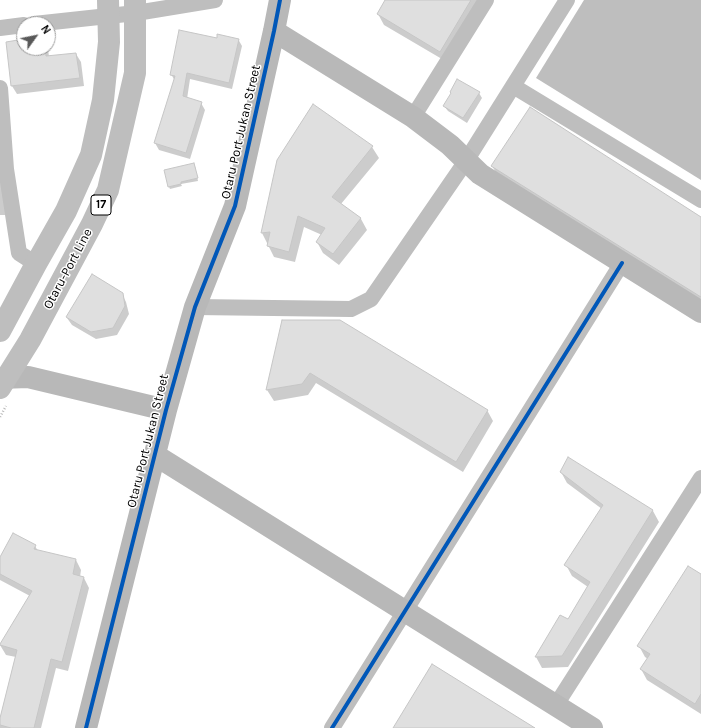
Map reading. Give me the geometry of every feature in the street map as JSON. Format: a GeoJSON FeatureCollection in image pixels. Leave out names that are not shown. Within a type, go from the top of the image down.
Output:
{"type":"FeatureCollection","features":[{"type":"Feature","properties":{"kind":"main road","name":"Otaru-Port Line"},"geometry":{"type":"LineString","coordinates":[[2,381],[30,340],[92,224],[108,190],[135,73],[135,7]]}},
{"type":"Feature","properties":{"kind":"main road","name":"17"},"geometry":{"type":"LineString","coordinates":[[1,325],[66,211],[91,155],[103,100],[109,42],[109,8]]}},
{"type":"Feature","properties":{"kind":"street"},"geometry":{"type":"LineString","coordinates":[[56,19],[109,8],[215,0]]}},
{"type":"Feature","properties":{"kind":"street","name":"Otaru Port Jukan Street"},"geometry":{"type":"LineString","coordinates":[[86,728],[166,410],[195,307],[235,206],[280,0]]}},
{"type":"Feature","properties":{"kind":"street"},"geometry":{"type":"LineString","coordinates":[[413,117],[486,0]]}},
{"type":"Feature","properties":{"kind":"street"},"geometry":{"type":"LineString","coordinates":[[195,307],[351,309],[371,299],[466,161],[566,0]]}},
{"type":"Feature","properties":{"kind":"street"},"geometry":{"type":"LineString","coordinates":[[0,28],[16,26]]}},
{"type":"Feature","properties":{"kind":"street"},"geometry":{"type":"LineString","coordinates":[[274,31],[413,117],[450,145],[480,174],[701,312]]}},
{"type":"Feature","properties":{"kind":"street"},"geometry":{"type":"LineString","coordinates":[[513,86],[701,200]]}},
{"type":"Feature","properties":{"kind":"street"},"geometry":{"type":"LineString","coordinates":[[0,88],[6,169],[19,253],[36,264]]}},
{"type":"Feature","properties":{"kind":"street"},"geometry":{"type":"LineString","coordinates":[[332,728],[622,263]]}},
{"type":"Feature","properties":{"kind":"street"},"geometry":{"type":"LineString","coordinates":[[2,381],[28,377],[166,410]]}},
{"type":"Feature","properties":{"kind":"street"},"geometry":{"type":"LineString","coordinates":[[155,455],[592,728]]}},
{"type":"Feature","properties":{"kind":"street"},"geometry":{"type":"LineString","coordinates":[[556,705],[701,478]]}},
{"type":"Feature","properties":{"kind":"path"},"geometry":{"type":"LineString","coordinates":[[0,417],[3,412]]}},
{"type":"Feature","properties":{"kind":"shaded area"},"geometry":{"type":"Polygon","coordinates":[[[584,0],[701,0],[701,180],[536,78],[584,0]]]}},
{"type":"Feature","properties":{"kind":"building"},"geometry":{"type":"Polygon","coordinates":[[[385,0],[471,0],[440,52],[377,14],[385,0]]]}},
{"type":"Feature","properties":{"kind":"building"},"geometry":{"type":"Polygon","coordinates":[[[179,30],[217,38],[217,34],[239,39],[229,83],[187,73],[183,96],[202,102],[186,153],[154,143],[175,76],[170,75],[179,30]]]}},
{"type":"Feature","properties":{"kind":"building"},"geometry":{"type":"Polygon","coordinates":[[[16,40],[16,56],[56,56],[76,53],[80,78],[11,86],[6,42],[16,40]]]}},
{"type":"Feature","properties":{"kind":"building"},"geometry":{"type":"Polygon","coordinates":[[[457,79],[480,92],[463,118],[443,106],[457,79]]]}},
{"type":"Feature","properties":{"kind":"building"},"geometry":{"type":"Polygon","coordinates":[[[313,104],[373,146],[332,197],[361,218],[333,254],[316,242],[325,228],[298,216],[289,252],[267,246],[270,232],[261,233],[277,160],[313,104]]]}},
{"type":"Feature","properties":{"kind":"building"},"geometry":{"type":"Polygon","coordinates":[[[530,107],[701,217],[701,297],[491,166],[530,107]]]}},
{"type":"Feature","properties":{"kind":"building"},"geometry":{"type":"Polygon","coordinates":[[[194,163],[198,178],[168,187],[164,170],[194,163]]]}},
{"type":"Feature","properties":{"kind":"building"},"geometry":{"type":"Polygon","coordinates":[[[92,274],[123,293],[125,306],[113,328],[91,332],[66,317],[92,274]]]}},
{"type":"Feature","properties":{"kind":"building"},"geometry":{"type":"Polygon","coordinates":[[[282,320],[340,320],[488,410],[456,462],[310,373],[302,384],[266,390],[282,320]]]}},
{"type":"Feature","properties":{"kind":"building"},"geometry":{"type":"Polygon","coordinates":[[[568,457],[653,510],[562,656],[535,657],[560,615],[568,619],[590,582],[564,565],[603,505],[560,472],[568,457]]]}},
{"type":"Feature","properties":{"kind":"building"},"geometry":{"type":"Polygon","coordinates":[[[13,533],[36,545],[34,549],[76,559],[73,574],[84,577],[62,662],[51,659],[34,728],[11,728],[0,725],[0,718],[17,650],[0,644],[32,591],[0,574],[0,557],[13,533]]]}},
{"type":"Feature","properties":{"kind":"building"},"geometry":{"type":"Polygon","coordinates":[[[688,566],[701,574],[701,694],[695,704],[640,669],[650,654],[637,646],[688,566]]]}},
{"type":"Feature","properties":{"kind":"building"},"geometry":{"type":"Polygon","coordinates":[[[432,664],[535,728],[393,728],[432,664]]]}},
{"type":"Feature","properties":{"kind":"cycle path"},"geometry":{"type":"LineString","coordinates":[[86,728],[166,410],[195,307],[235,206],[280,0]]}},
{"type":"Feature","properties":{"kind":"cycle path"},"geometry":{"type":"LineString","coordinates":[[332,728],[622,263]]}}]}
